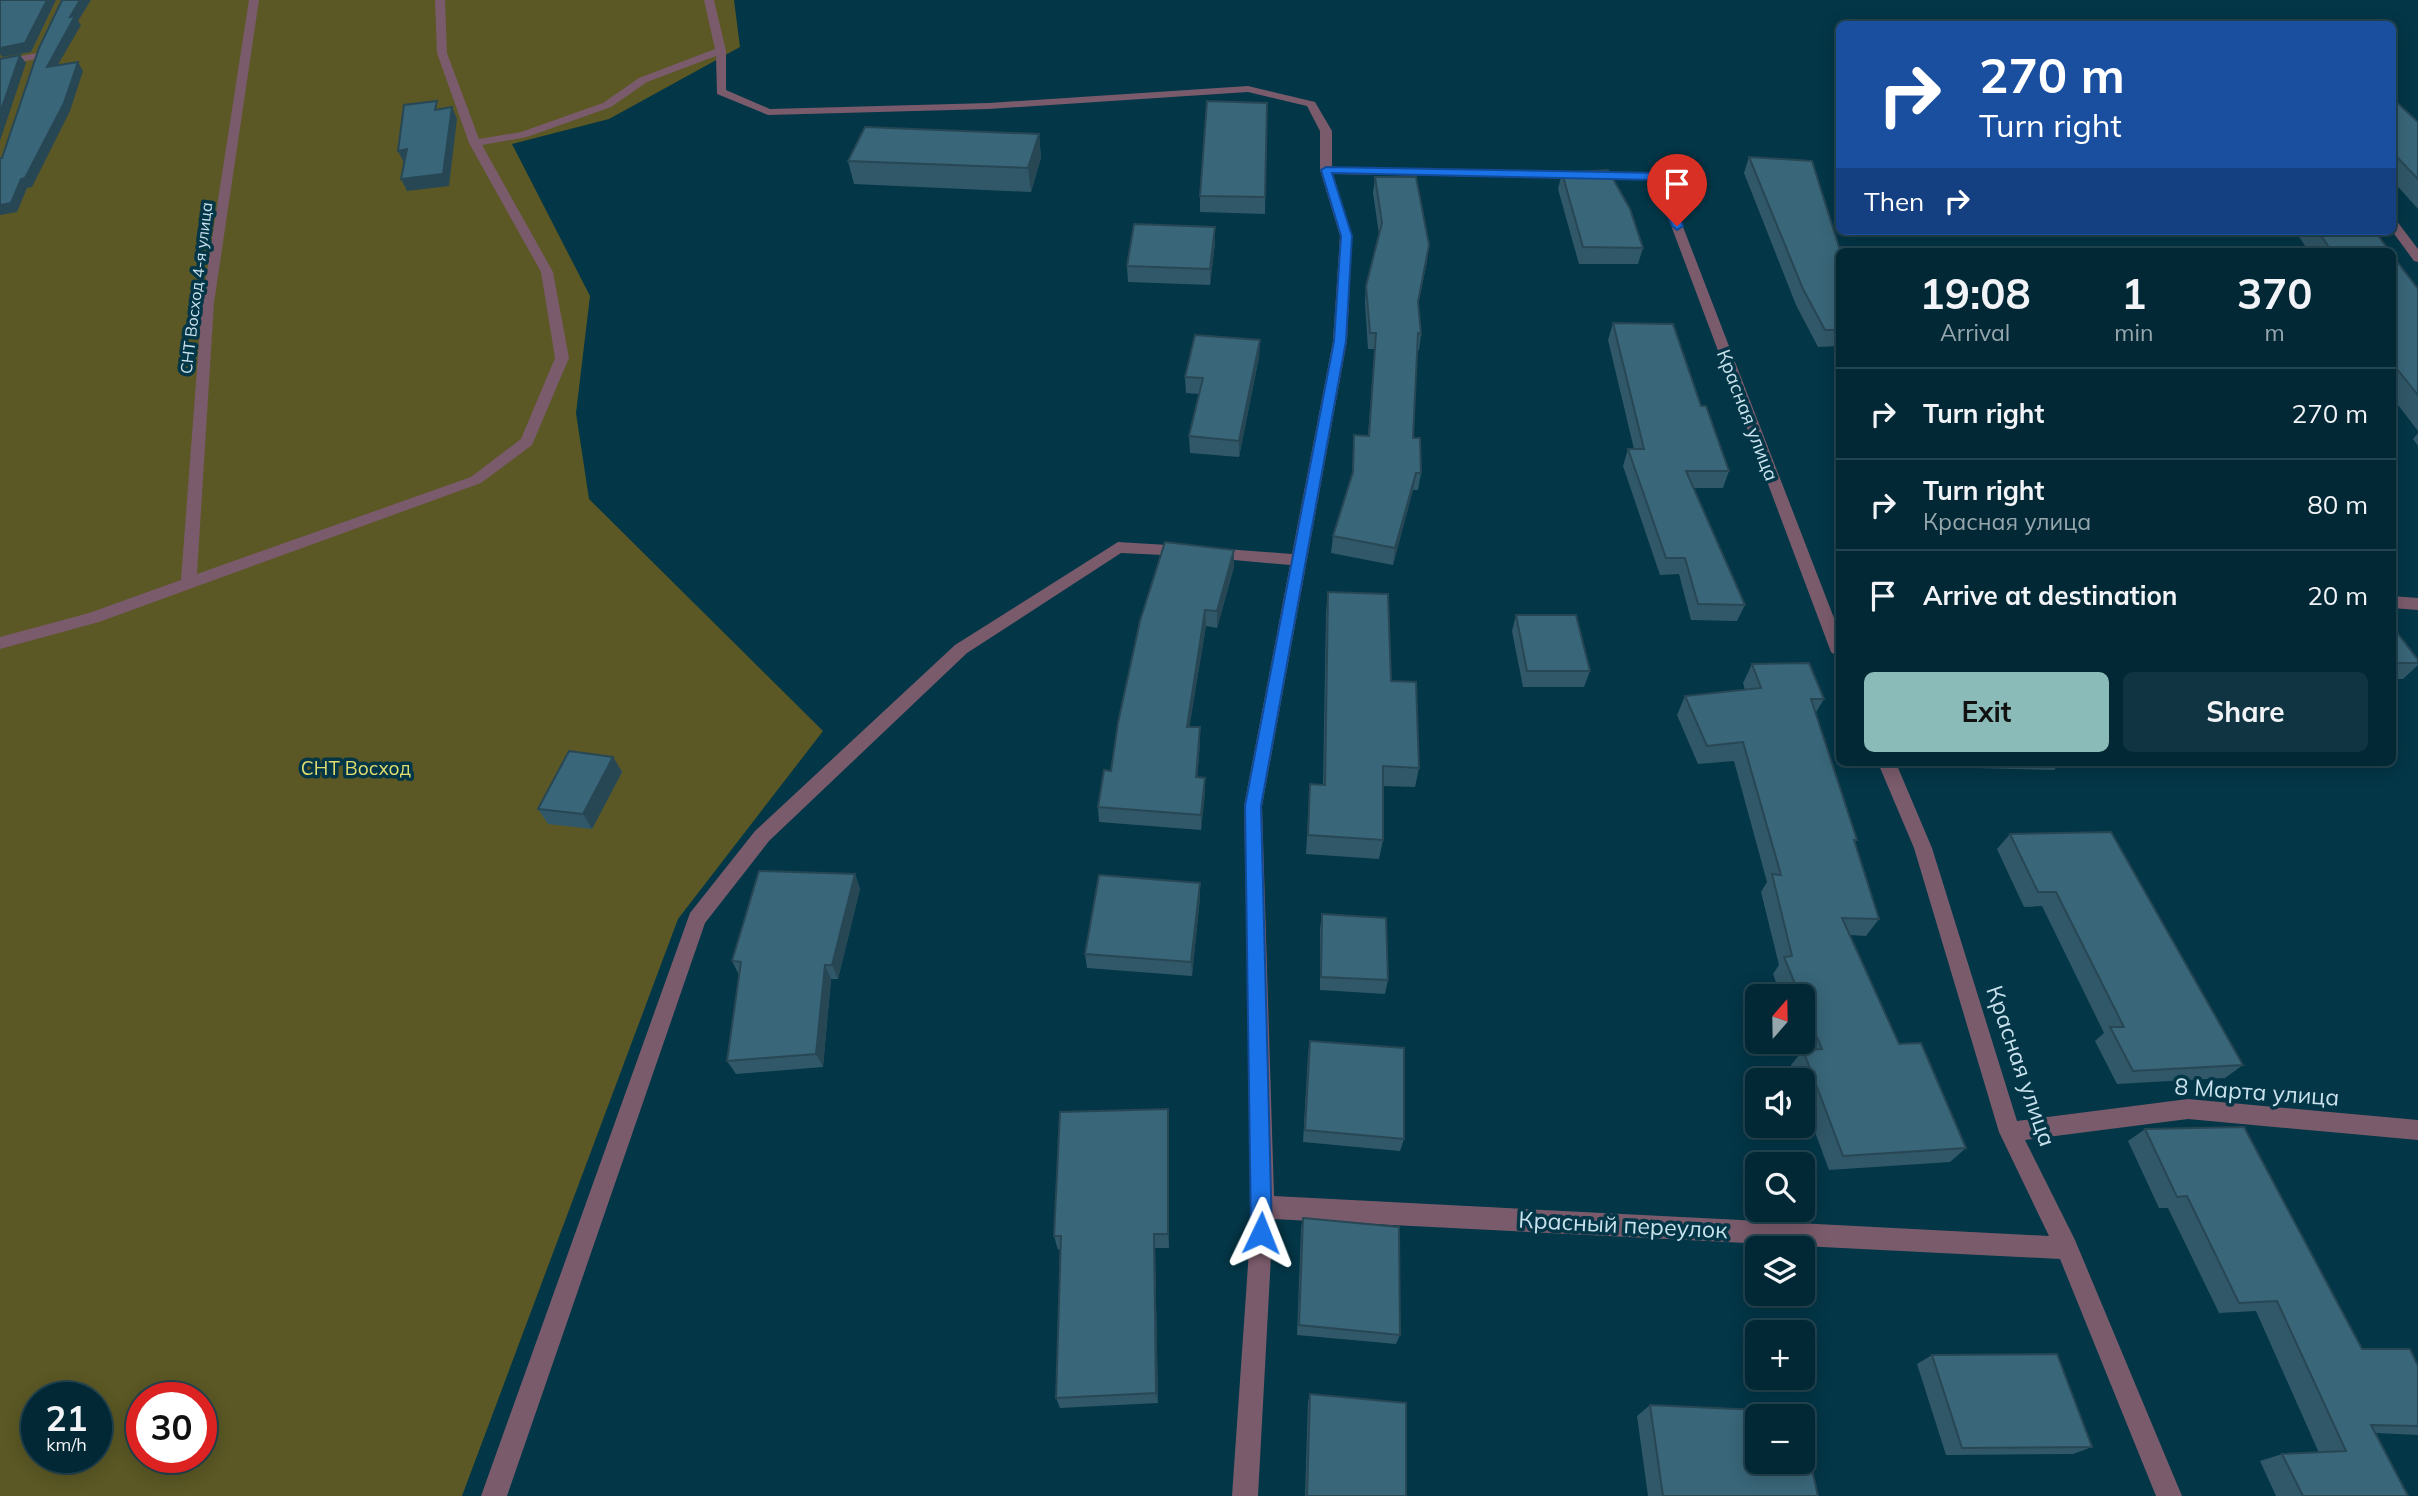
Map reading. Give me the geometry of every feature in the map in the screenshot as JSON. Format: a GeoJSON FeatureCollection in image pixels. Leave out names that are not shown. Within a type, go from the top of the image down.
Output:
{"type":"FeatureCollection","features":[{"type":"Feature","properties":{"kind":"street","name":"СНТ Восход 4-я улица"},"geometry":{"type":"LineString","coordinates":[[188,582],[208,303],[254,0]]}},
{"type":"Feature","properties":{"kind":"street"},"geometry":{"type":"LineString","coordinates":[[0,643],[93,618],[476,481],[527,442],[562,358],[547,272],[475,144],[442,53],[440,0]]}},
{"type":"Feature","properties":{"kind":"street"},"geometry":{"type":"LineString","coordinates":[[709,0],[721,51],[721,92],[768,112],[989,106],[1248,89],[1311,104],[1326,131],[1326,170],[1346,236],[1340,341],[1253,806],[1263,1206],[1245,1496]]}},
{"type":"Feature","properties":{"kind":"street"},"geometry":{"type":"LineString","coordinates":[[33,68],[42,45]]}},
{"type":"Feature","properties":{"kind":"street"},"geometry":{"type":"LineString","coordinates":[[475,144],[523,135],[607,104],[643,80],[721,51]]}},
{"type":"Feature","properties":{"kind":"street"},"geometry":{"type":"LineString","coordinates":[[0,63],[37,56]]}},
{"type":"Feature","properties":{"kind":"street","name":"Красная улица"},"geometry":{"type":"LineString","coordinates":[[1326,170],[1659,177],[1833,621]]}},
{"type":"Feature","properties":{"kind":"street"},"geometry":{"type":"LineString","coordinates":[[2396,228],[2418,258]]}},
{"type":"Feature","properties":{"kind":"street"},"geometry":{"type":"LineString","coordinates":[[494,1496],[697,919],[762,836],[961,649],[1118,547],[1299,560]]}},
{"type":"Feature","properties":{"kind":"street"},"geometry":{"type":"LineString","coordinates":[[2396,603],[2418,604]]}},
{"type":"Feature","properties":{"kind":"street","name":"Красная улица"},"geometry":{"type":"LineString","coordinates":[[1887,766],[1923,848],[2010,1132],[2067,1248],[2169,1496]]}},
{"type":"Feature","properties":{"kind":"street","name":"8 Марта улица"},"geometry":{"type":"LineString","coordinates":[[2010,1132],[2188,1109],[2418,1130]]}},
{"type":"Feature","properties":{"kind":"street","name":"Красный переулок"},"geometry":{"type":"LineString","coordinates":[[1263,1206],[2067,1248]]}},
{"type":"Feature","properties":{"kind":"green space","name":"СНТ Восход"},"geometry":{"type":"Polygon","coordinates":[[[0,0],[734,0],[740,47],[609,119],[512,144],[590,296],[576,413],[589,499],[823,731],[678,919],[462,1496],[0,1496],[0,0]]]}},
{"type":"Feature","properties":{"kind":"building"},"geometry":{"type":"Polygon","coordinates":[[[0,0],[47,0],[25,43],[0,48],[0,0]]]}},
{"type":"Feature","properties":{"kind":"building"},"geometry":{"type":"Polygon","coordinates":[[[62,0],[80,0],[70,17],[75,16],[47,67],[78,62],[64,103],[25,178],[21,179],[11,203],[0,205],[0,158],[39,48],[62,0]]]}},
{"type":"Feature","properties":{"kind":"building"},"geometry":{"type":"Polygon","coordinates":[[[20,55],[0,113],[0,59],[20,55]]]}},
{"type":"Feature","properties":{"kind":"building"},"geometry":{"type":"Polygon","coordinates":[[[437,101],[435,110],[452,107],[443,174],[401,179],[407,149],[398,151],[404,105],[437,101]]]}},
{"type":"Feature","properties":{"kind":"building"},"geometry":{"type":"Polygon","coordinates":[[[1207,101],[1267,103],[1265,197],[1200,196],[1207,101]]]}},
{"type":"Feature","properties":{"kind":"building"},"geometry":{"type":"Polygon","coordinates":[[[2396,102],[2418,122],[2418,179],[2396,156],[2396,102]]]}},
{"type":"Feature","properties":{"kind":"building"},"geometry":{"type":"Polygon","coordinates":[[[865,127],[1039,134],[1028,168],[848,161],[865,127]]]}},
{"type":"Feature","properties":{"kind":"building"},"geometry":{"type":"Polygon","coordinates":[[[1749,157],[1812,161],[1839,247],[1854,247],[1836,248],[1836,330],[1825,330],[1803,289],[1749,157]]]}},
{"type":"Feature","properties":{"kind":"building"},"geometry":{"type":"Polygon","coordinates":[[[1608,170],[1630,209],[1643,248],[1583,247],[1562,173],[1608,170]]]}},
{"type":"Feature","properties":{"kind":"building"},"geometry":{"type":"Polygon","coordinates":[[[1375,177],[1416,177],[1429,245],[1418,302],[1421,334],[1418,333],[1413,438],[1420,438],[1421,473],[1416,473],[1395,548],[1333,536],[1353,472],[1354,435],[1369,436],[1376,333],[1370,333],[1366,286],[1382,223],[1375,177]]]}},
{"type":"Feature","properties":{"kind":"building"},"geometry":{"type":"Polygon","coordinates":[[[1134,224],[1215,227],[1210,269],[1127,266],[1134,224]]]}},
{"type":"Feature","properties":{"kind":"building"},"geometry":{"type":"Polygon","coordinates":[[[2321,235],[2378,235],[2387,248],[2329,248],[2321,235]]]}},
{"type":"Feature","properties":{"kind":"building"},"geometry":{"type":"Polygon","coordinates":[[[2396,260],[2418,289],[2418,395],[2396,368],[2396,260]]]}},
{"type":"Feature","properties":{"kind":"building"},"geometry":{"type":"Polygon","coordinates":[[[1613,323],[1673,324],[1701,406],[1706,406],[1729,471],[1686,471],[1745,605],[1698,604],[1685,558],[1666,558],[1628,449],[1644,449],[1613,323]]]}},
{"type":"Feature","properties":{"kind":"building"},"geometry":{"type":"Polygon","coordinates":[[[1195,335],[1260,340],[1239,441],[1189,436],[1203,378],[1185,377],[1195,335]]]}},
{"type":"Feature","properties":{"kind":"building"},"geometry":{"type":"Polygon","coordinates":[[[1165,542],[1234,550],[1217,611],[1205,610],[1187,727],[1200,727],[1196,777],[1205,778],[1201,815],[1098,807],[1104,770],[1111,771],[1118,723],[1140,621],[1165,542]]]}},
{"type":"Feature","properties":{"kind":"building"},"geometry":{"type":"Polygon","coordinates":[[[1328,592],[1388,594],[1391,681],[1416,682],[1419,768],[1383,766],[1383,840],[1308,835],[1310,784],[1325,785],[1328,592]]]}},
{"type":"Feature","properties":{"kind":"building"},"geometry":{"type":"Polygon","coordinates":[[[1516,615],[1576,615],[1590,671],[1527,671],[1516,615]]]}},
{"type":"Feature","properties":{"kind":"building"},"geometry":{"type":"Polygon","coordinates":[[[2396,631],[2418,660],[2418,663],[2396,663],[2396,631]]]}},
{"type":"Feature","properties":{"kind":"building"},"geometry":{"type":"Polygon","coordinates":[[[1809,663],[1824,699],[1811,699],[1857,840],[1854,840],[1879,919],[1842,918],[1899,1044],[1921,1043],[1966,1148],[1843,1156],[1815,1082],[1815,1068],[1810,1068],[1805,1054],[1815,1054],[1815,1049],[1822,1049],[1815,1033],[1815,984],[1795,984],[1784,957],[1792,956],[1772,874],[1781,875],[1743,742],[1707,746],[1685,696],[1761,688],[1752,664],[1809,663]]]}},
{"type":"Feature","properties":{"kind":"building"},"geometry":{"type":"Polygon","coordinates":[[[569,751],[613,757],[583,814],[538,809],[569,751]]]}},
{"type":"Feature","properties":{"kind":"building"},"geometry":{"type":"Polygon","coordinates":[[[2111,832],[2243,1065],[2133,1071],[2110,1027],[2124,1027],[2056,892],[2038,892],[2010,834],[2111,832]]]}},
{"type":"Feature","properties":{"kind":"building"},"geometry":{"type":"Polygon","coordinates":[[[759,871],[855,874],[832,965],[825,965],[816,1054],[727,1061],[741,962],[732,961],[759,871]]]}},
{"type":"Feature","properties":{"kind":"building"},"geometry":{"type":"Polygon","coordinates":[[[1099,875],[1200,883],[1191,962],[1085,954],[1099,875]]]}},
{"type":"Feature","properties":{"kind":"building"},"geometry":{"type":"Polygon","coordinates":[[[1322,914],[1386,918],[1388,980],[1321,977],[1322,914]]]}},
{"type":"Feature","properties":{"kind":"building"},"geometry":{"type":"Polygon","coordinates":[[[1310,1041],[1404,1048],[1404,1139],[1305,1130],[1310,1041]]]}},
{"type":"Feature","properties":{"kind":"building"},"geometry":{"type":"Polygon","coordinates":[[[1168,1109],[1168,1234],[1154,1234],[1156,1393],[1056,1398],[1061,1236],[1054,1236],[1060,1112],[1168,1109]]]}},
{"type":"Feature","properties":{"kind":"building"},"geometry":{"type":"Polygon","coordinates":[[[2244,1127],[2362,1349],[2410,1349],[2418,1366],[2418,1426],[2371,1425],[2408,1496],[2303,1496],[2282,1454],[2346,1451],[2277,1301],[2239,1303],[2187,1196],[2177,1197],[2145,1129],[2244,1127]]]}},
{"type":"Feature","properties":{"kind":"building"},"geometry":{"type":"Polygon","coordinates":[[[1303,1218],[1399,1227],[1400,1335],[1299,1325],[1303,1218]]]}},
{"type":"Feature","properties":{"kind":"building"},"geometry":{"type":"Polygon","coordinates":[[[2057,1354],[2092,1447],[1962,1448],[1932,1355],[2057,1354]]]}},
{"type":"Feature","properties":{"kind":"building"},"geometry":{"type":"Polygon","coordinates":[[[1310,1394],[1406,1403],[1406,1496],[1307,1496],[1310,1394]]]}},
{"type":"Feature","properties":{"kind":"building"},"geometry":{"type":"Polygon","coordinates":[[[1650,1405],[1745,1409],[1745,1474],[1813,1474],[1818,1496],[1663,1496],[1650,1405]]]}},
{"type":"Feature","properties":{"kind":"route"},"geometry":{"type":"LineString","coordinates":[[1261,1233],[1263,1206],[1253,806],[1340,341],[1346,236],[1326,170],[1659,177],[1677,226]]}}]}
